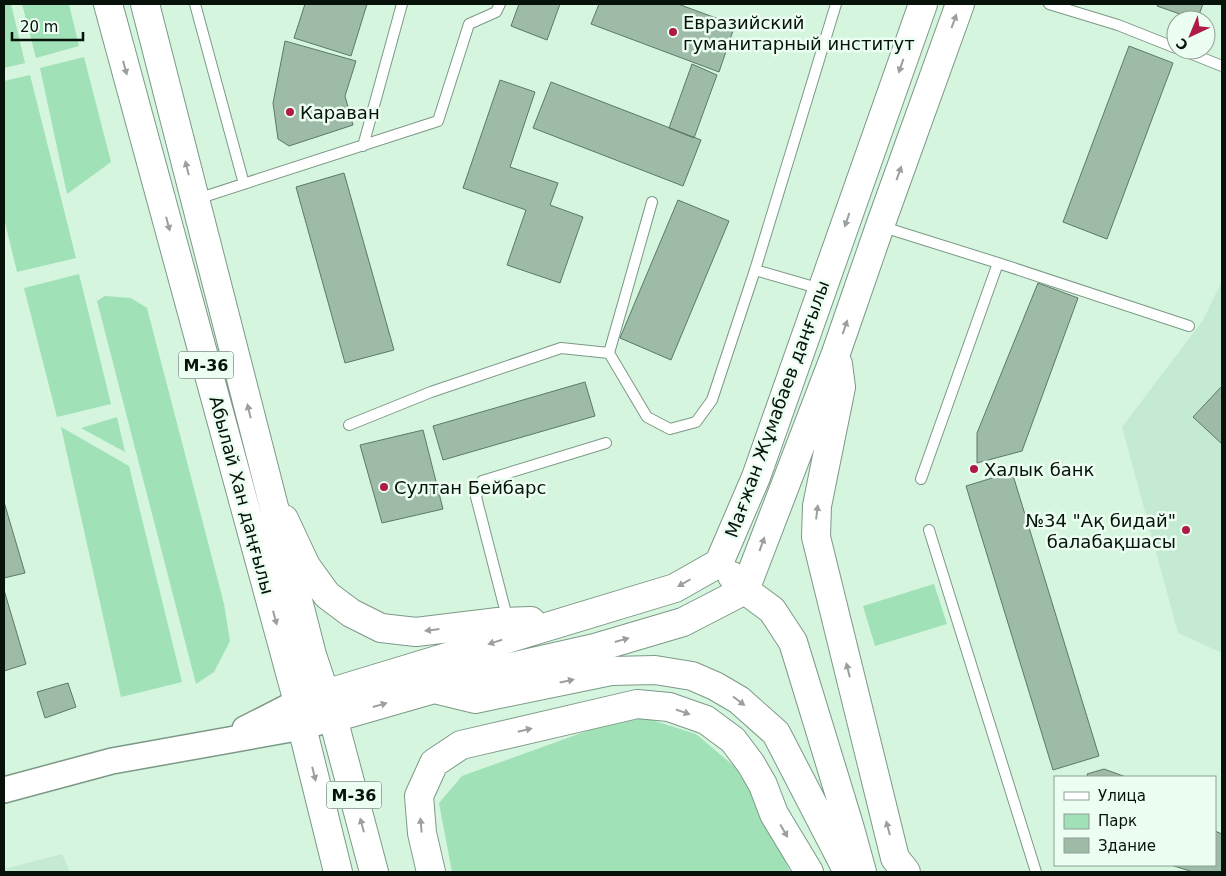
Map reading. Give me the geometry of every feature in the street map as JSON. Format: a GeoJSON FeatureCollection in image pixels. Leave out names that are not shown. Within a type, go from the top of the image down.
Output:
{"type":"FeatureCollection","features":[{"type":"Feature","properties":{"kind":"main road","name":"Абылай Хан даңғылы"},"geometry":{"type":"LineString","coordinates":[[108,4],[300,715],[338,872]]}},
{"type":"Feature","properties":{"kind":"main road","name":"Абылай Хан даңғылы"},"geometry":{"type":"LineString","coordinates":[[145,4],[312,654],[329,706],[374,872]]}},
{"type":"Feature","properties":{"kind":"main road","name":"Мағжан Жұмабаев даңғылы"},"geometry":{"type":"LineString","coordinates":[[719,563],[756,477],[923,4]]}},
{"type":"Feature","properties":{"kind":"main road","name":"Мағжан Жұмабаев даңғылы"},"geometry":{"type":"LineString","coordinates":[[745,590],[836,353],[960,4]]}},
{"type":"Feature","properties":{"kind":"main road"},"geometry":{"type":"LineString","coordinates":[[836,353],[840,387],[817,506],[816,537],[893,849],[896,858],[906,872]]}},
{"type":"Feature","properties":{"kind":"main road"},"geometry":{"type":"LineString","coordinates":[[255,436],[282,514],[306,566],[327,595],[351,613],[381,628],[416,632],[508,622],[568,620]]}},
{"type":"Feature","properties":{"kind":"main road"},"geometry":{"type":"LineString","coordinates":[[329,706],[568,620],[676,588],[719,563],[745,590],[772,610],[793,642],[862,872]]}},
{"type":"Feature","properties":{"kind":"main road"},"geometry":{"type":"LineString","coordinates":[[329,706],[434,689],[479,674],[595,648],[683,622],[745,590]]}},
{"type":"Feature","properties":{"kind":"main road"},"geometry":{"type":"LineString","coordinates":[[434,689],[475,699],[612,672],[655,670],[692,676],[715,686],[739,700],[776,733],[848,872]]}},
{"type":"Feature","properties":{"kind":"main road"},"geometry":{"type":"LineString","coordinates":[[431,872],[422,832],[419,796],[434,764],[461,745],[637,704],[669,707],[706,720],[733,740],[755,771],[763,785],[774,814],[809,872]]}},
{"type":"Feature","properties":{"kind":"main road"},"geometry":{"type":"LineString","coordinates":[[849,824],[883,872]]}},
{"type":"Feature","properties":{"kind":"street"},"geometry":{"type":"LineString","coordinates":[[4,790],[112,761],[220,742],[329,706]]}},
{"type":"Feature","properties":{"kind":"lane"},"geometry":{"type":"LineString","coordinates":[[195,4],[244,184]]}},
{"type":"Feature","properties":{"kind":"lane"},"geometry":{"type":"LineString","coordinates":[[363,146],[402,4]]}},
{"type":"Feature","properties":{"kind":"lane"},"geometry":{"type":"LineString","coordinates":[[195,200],[438,121],[470,24],[496,12],[500,4]]}},
{"type":"Feature","properties":{"kind":"lane"},"geometry":{"type":"LineString","coordinates":[[652,202],[609,353],[647,417],[670,429],[696,422],[712,400],[755,270],[836,4]]}},
{"type":"Feature","properties":{"kind":"lane"},"geometry":{"type":"LineString","coordinates":[[1049,4],[1118,25],[1166,44]]}},
{"type":"Feature","properties":{"kind":"lane"},"geometry":{"type":"LineString","coordinates":[[1207,60],[1222,66]]}},
{"type":"Feature","properties":{"kind":"lane"},"geometry":{"type":"LineString","coordinates":[[880,226],[1189,326]]}},
{"type":"Feature","properties":{"kind":"lane"},"geometry":{"type":"LineString","coordinates":[[921,479],[998,263]]}},
{"type":"Feature","properties":{"kind":"lane"},"geometry":{"type":"LineString","coordinates":[[755,270],[822,289]]}},
{"type":"Feature","properties":{"kind":"lane"},"geometry":{"type":"LineString","coordinates":[[349,426],[431,392],[561,348],[609,353]]}},
{"type":"Feature","properties":{"kind":"lane"},"geometry":{"type":"LineString","coordinates":[[508,622],[476,497],[482,481],[606,443]]}},
{"type":"Feature","properties":{"kind":"lane"},"geometry":{"type":"LineString","coordinates":[[929,530],[1036,872]]}},
{"type":"Feature","properties":{"kind":"shaded area","name":"№34 \"Ақ бидай\" балабақшасы"},"geometry":{"type":"Polygon","coordinates":[[[1222,281],[1222,653],[1178,633],[1122,427],[1203,320],[1222,281]]]}},
{"type":"Feature","properties":{"kind":"shaded area"},"geometry":{"type":"Polygon","coordinates":[[[62,854],[70,872],[4,872],[4,869],[62,854]]]}},
{"type":"Feature","properties":{"kind":"green space"},"geometry":{"type":"Polygon","coordinates":[[[4,4],[11,4],[25,63],[4,68],[4,4]]]}},
{"type":"Feature","properties":{"kind":"green space"},"geometry":{"type":"Polygon","coordinates":[[[22,4],[69,4],[79,46],[36,58],[22,4]]]}},
{"type":"Feature","properties":{"kind":"green space"},"geometry":{"type":"Polygon","coordinates":[[[84,57],[111,162],[67,194],[40,68],[84,57]]]}},
{"type":"Feature","properties":{"kind":"green space"},"geometry":{"type":"Polygon","coordinates":[[[30,75],[76,258],[17,272],[4,218],[4,81],[30,75]]]}},
{"type":"Feature","properties":{"kind":"green space"},"geometry":{"type":"Polygon","coordinates":[[[79,274],[111,404],[57,417],[24,288],[79,274]]]}},
{"type":"Feature","properties":{"kind":"green space"},"geometry":{"type":"Polygon","coordinates":[[[105,296],[131,298],[147,308],[224,604],[230,641],[214,672],[196,684],[97,301],[105,296]]]}},
{"type":"Feature","properties":{"kind":"green space"},"geometry":{"type":"Polygon","coordinates":[[[117,417],[125,452],[81,428],[117,417]]]}},
{"type":"Feature","properties":{"kind":"green space"},"geometry":{"type":"Polygon","coordinates":[[[61,427],[129,466],[182,682],[121,697],[61,427]]]}},
{"type":"Feature","properties":{"kind":"green space"},"geometry":{"type":"Polygon","coordinates":[[[934,584],[947,624],[875,646],[863,606],[934,584]]]}},
{"type":"Feature","properties":{"kind":"green space"},"geometry":{"type":"Polygon","coordinates":[[[642,717],[696,734],[735,767],[763,813],[790,872],[452,872],[439,803],[462,776],[595,728],[642,717]]]}},
{"type":"Feature","properties":{"kind":"building"},"geometry":{"type":"Polygon","coordinates":[[[305,4],[367,4],[351,56],[294,38],[305,4]]]}},
{"type":"Feature","properties":{"kind":"building"},"geometry":{"type":"Polygon","coordinates":[[[519,4],[560,4],[547,40],[511,26],[519,4]]]}},
{"type":"Feature","properties":{"kind":"building","name":"Евразийский гуманитарный институт"},"geometry":{"type":"Polygon","coordinates":[[[599,4],[678,4],[735,25],[719,72],[591,24],[599,4]]]}},
{"type":"Feature","properties":{"kind":"building"},"geometry":{"type":"Polygon","coordinates":[[[1158,4],[1203,4],[1201,10],[1168,10],[1157,6],[1158,4]]]}},
{"type":"Feature","properties":{"kind":"building"},"geometry":{"type":"Polygon","coordinates":[[[285,41],[356,61],[345,96],[353,125],[289,146],[278,139],[273,103],[285,41]]]}},
{"type":"Feature","properties":{"kind":"building"},"geometry":{"type":"Polygon","coordinates":[[[1129,46],[1173,63],[1107,239],[1063,222],[1129,46]]]}},
{"type":"Feature","properties":{"kind":"building"},"geometry":{"type":"Polygon","coordinates":[[[692,64],[717,75],[694,138],[669,128],[692,64]]]}},
{"type":"Feature","properties":{"kind":"building"},"geometry":{"type":"Polygon","coordinates":[[[500,80],[535,92],[510,167],[558,183],[550,205],[583,217],[560,283],[507,265],[526,210],[463,188],[500,80]]]}},
{"type":"Feature","properties":{"kind":"building"},"geometry":{"type":"Polygon","coordinates":[[[551,82],[701,140],[683,186],[533,128],[551,82]]]}},
{"type":"Feature","properties":{"kind":"building"},"geometry":{"type":"Polygon","coordinates":[[[344,173],[394,350],[345,363],[296,187],[344,173]]]}},
{"type":"Feature","properties":{"kind":"building"},"geometry":{"type":"Polygon","coordinates":[[[678,200],[729,221],[671,360],[620,338],[678,200]]]}},
{"type":"Feature","properties":{"kind":"building"},"geometry":{"type":"Polygon","coordinates":[[[1038,283],[1078,298],[1022,451],[977,463],[977,433],[1038,283]]]}},
{"type":"Feature","properties":{"kind":"building"},"geometry":{"type":"Polygon","coordinates":[[[585,382],[595,416],[443,460],[433,426],[585,382]]]}},
{"type":"Feature","properties":{"kind":"building"},"geometry":{"type":"Polygon","coordinates":[[[1222,386],[1222,444],[1193,417],[1222,386]]]}},
{"type":"Feature","properties":{"kind":"building"},"geometry":{"type":"Polygon","coordinates":[[[423,430],[443,509],[382,523],[360,445],[423,430]]]}},
{"type":"Feature","properties":{"kind":"building"},"geometry":{"type":"Polygon","coordinates":[[[1012,472],[1099,756],[1053,770],[966,486],[1012,472]]]}},
{"type":"Feature","properties":{"kind":"building"},"geometry":{"type":"Polygon","coordinates":[[[4,502],[25,573],[4,578],[4,502]]]}},
{"type":"Feature","properties":{"kind":"building"},"geometry":{"type":"Polygon","coordinates":[[[4,590],[26,664],[4,671],[4,590]]]}},
{"type":"Feature","properties":{"kind":"building"},"geometry":{"type":"Polygon","coordinates":[[[68,683],[76,707],[45,718],[37,692],[68,683]]]}},
{"type":"Feature","properties":{"kind":"building"},"geometry":{"type":"Polygon","coordinates":[[[1104,769],[1123,776],[1088,776],[1087,774],[1104,769]]]}},
{"type":"Feature","properties":{"kind":"building"},"geometry":{"type":"Polygon","coordinates":[[[1216,831],[1222,834],[1222,872],[1193,872],[1174,866],[1216,866],[1216,831]]]}},
{"type":"Feature","properties":{"kind":"place","name":"Евразийский гуманитарный институт"},"geometry":{"type":"Point","coordinates":[673,32]}},
{"type":"Feature","properties":{"kind":"place","name":"Караван"},"geometry":{"type":"Point","coordinates":[290,112]}},
{"type":"Feature","properties":{"kind":"place","name":"Халык банк"},"geometry":{"type":"Point","coordinates":[974,469]}},
{"type":"Feature","properties":{"kind":"place","name":"Султан Бейбарс"},"geometry":{"type":"Point","coordinates":[384,487]}},
{"type":"Feature","properties":{"kind":"place","name":"№34 \"Ақ бидай\" балабақшасы"},"geometry":{"type":"Point","coordinates":[1186,530]}}]}
